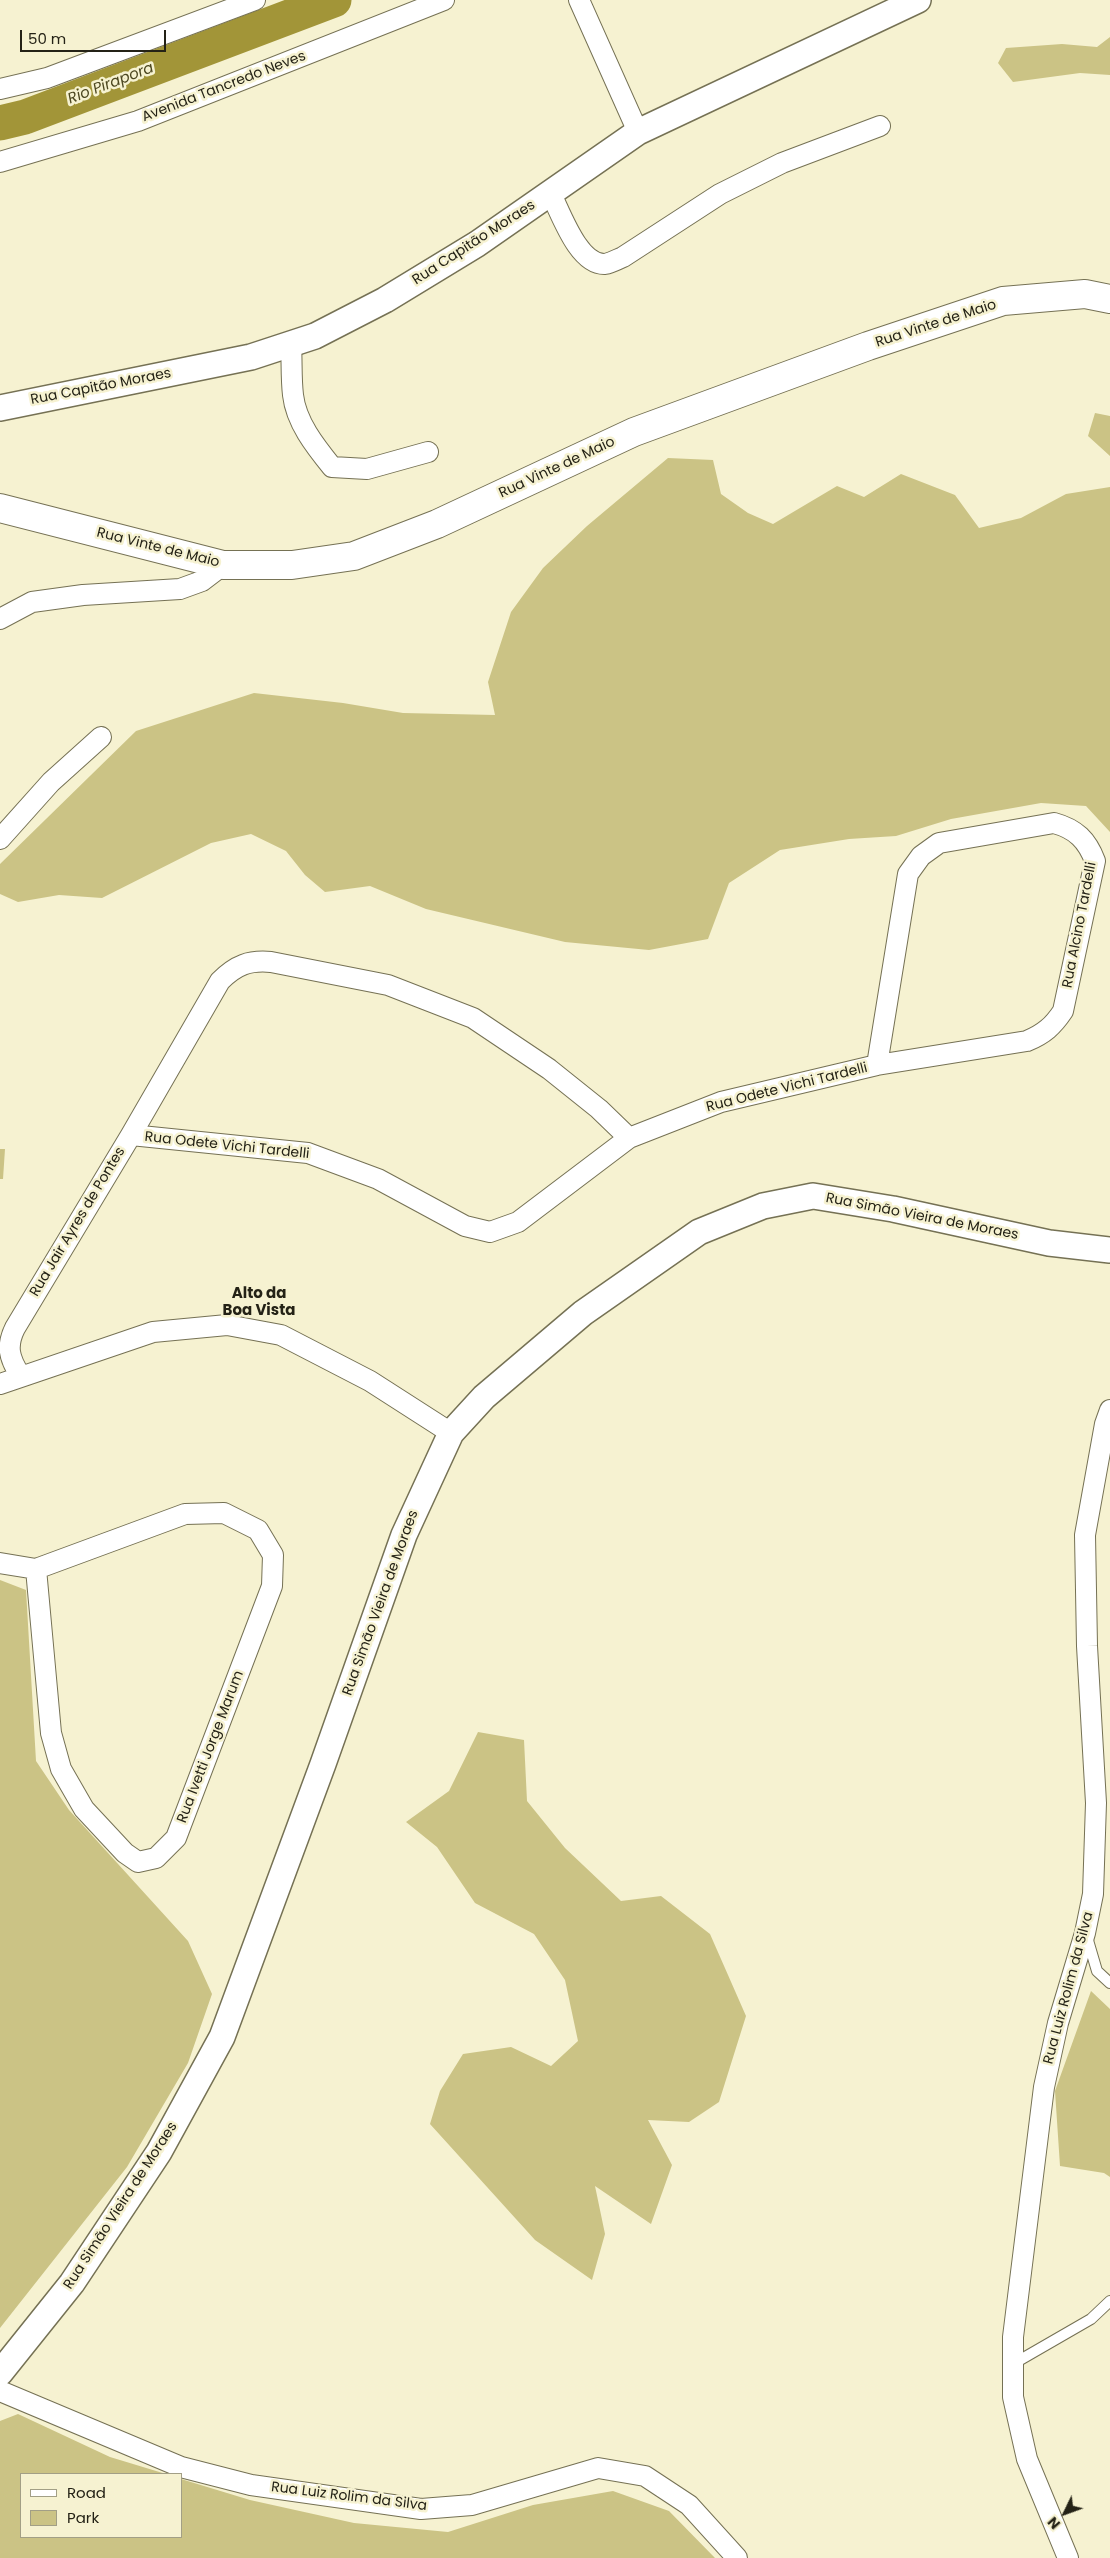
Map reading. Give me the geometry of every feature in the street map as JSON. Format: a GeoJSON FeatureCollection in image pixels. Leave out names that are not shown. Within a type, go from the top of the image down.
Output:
{"type":"FeatureCollection","features":[{"type":"Feature","properties":{"kind":"main road","name":"Rua Vinte de Maio"},"geometry":{"type":"LineString","coordinates":[[0,508],[223,565],[292,565],[354,556],[437,524],[634,432],[868,346],[1003,301],[1085,294],[1110,298]]}},
{"type":"Feature","properties":{"kind":"street"},"geometry":{"type":"LineString","coordinates":[[0,89],[47,78],[255,0]]}},
{"type":"Feature","properties":{"kind":"street","name":"Avenida Tancredo Neves"},"geometry":{"type":"LineString","coordinates":[[0,162],[138,121],[444,0]]}},
{"type":"Feature","properties":{"kind":"street"},"geometry":{"type":"LineString","coordinates":[[580,0],[638,132]]}},
{"type":"Feature","properties":{"kind":"street","name":"Rua Capitão Moraes"},"geometry":{"type":"LineString","coordinates":[[0,408],[251,357],[315,336],[385,300],[477,244],[638,132],[918,0]]}},
{"type":"Feature","properties":{"kind":"street"},"geometry":{"type":"LineString","coordinates":[[550,192],[580,251],[592,262],[606,264],[623,257],[720,194],[782,163],[880,126]]}},
{"type":"Feature","properties":{"kind":"street"},"geometry":{"type":"LineString","coordinates":[[291,344],[293,395],[300,419],[316,447],[332,467],[367,469],[428,452]]}},
{"type":"Feature","properties":{"kind":"street"},"geometry":{"type":"LineString","coordinates":[[0,619],[32,602],[83,595],[180,589],[202,581],[223,565]]}},
{"type":"Feature","properties":{"kind":"street"},"geometry":{"type":"LineString","coordinates":[[0,839],[51,782],[101,737]]}},
{"type":"Feature","properties":{"kind":"street","name":"Rua Alcino Tardelli"},"geometry":{"type":"LineString","coordinates":[[877,1065],[908,874],[921,856],[939,843],[1054,824],[1068,827],[1080,836],[1090,847],[1095,862],[1063,1011],[1054,1025],[1042,1035]]}},
{"type":"Feature","properties":{"kind":"street","name":"Rua Jair Ayres de Pontes"},"geometry":{"type":"LineString","coordinates":[[20,1376],[8,1350],[12,1333],[131,1135],[220,981],[237,967],[257,961],[388,985],[473,1018],[549,1070],[599,1109],[628,1138]]}},
{"type":"Feature","properties":{"kind":"street","name":"Rua Odete Vichi Tardelli"},"geometry":{"type":"LineString","coordinates":[[131,1135],[308,1153],[378,1179],[464,1226],[490,1232],[518,1222],[628,1138],[721,1102],[877,1065],[1027,1041],[1042,1035]]}},
{"type":"Feature","properties":{"kind":"street","name":"Rua Simão Vieira de Moraes"},"geometry":{"type":"LineString","coordinates":[[0,2373],[78,2275],[159,2152],[222,2037],[323,1764],[404,1535],[451,1433],[484,1398],[583,1313],[699,1232],[763,1206],[813,1196],[893,1209],[1049,1243],[1110,1250]]}},
{"type":"Feature","properties":{"kind":"street"},"geometry":{"type":"LineString","coordinates":[[0,1384],[154,1332],[227,1325],[280,1335],[370,1381],[451,1433]]}},
{"type":"Feature","properties":{"kind":"street","name":"Rua Luiz Rolim da Silva"},"geometry":{"type":"LineString","coordinates":[[1068,2558],[1027,2459],[1013,2397],[1013,2338],[1044,2087],[1058,2023],[1085,1933],[1093,1894],[1096,1803],[1087,1646],[1085,1535],[1105,1424],[1110,1410]]}},
{"type":"Feature","properties":{"kind":"street","name":"Rua Ivetti Jorge Marum"},"geometry":{"type":"LineString","coordinates":[[0,1563],[36,1569],[185,1514],[224,1513],[258,1530],[273,1555],[272,1586],[176,1838],[156,1858],[138,1862],[125,1853],[84,1809],[61,1769],[51,1733],[36,1569]]}},
{"type":"Feature","properties":{"kind":"street","name":"Rua Luiz Rolim da Silva"},"geometry":{"type":"LineString","coordinates":[[0,2391],[181,2467],[250,2484],[421,2509],[472,2504],[598,2468],[644,2476],[689,2504],[736,2558]]}},
{"type":"Feature","properties":{"kind":"lane"},"geometry":{"type":"LineString","coordinates":[[1085,1933],[1096,1972],[1110,1983]]}},
{"type":"Feature","properties":{"kind":"lane"},"geometry":{"type":"LineString","coordinates":[[1013,2364],[1091,2319],[1110,2301]]}},
{"type":"Feature","properties":{"kind":"green space"},"geometry":{"type":"Polygon","coordinates":[[[1110,37],[1110,75],[1080,73],[1013,82],[998,63],[1006,48],[1062,44],[1097,47],[1110,37]]]}},
{"type":"Feature","properties":{"kind":"green space"},"geometry":{"type":"Polygon","coordinates":[[[1095,413],[1110,416],[1110,456],[1088,436],[1095,413]]]}},
{"type":"Feature","properties":{"kind":"green space"},"geometry":{"type":"Polygon","coordinates":[[[668,458],[713,460],[721,494],[748,513],[773,524],[837,486],[864,497],[901,474],[955,495],[979,528],[1021,518],[1066,494],[1110,487],[1110,832],[1086,806],[1041,803],[951,819],[896,836],[849,839],[780,850],[729,883],[708,939],[649,950],[565,942],[426,909],[370,886],[325,892],[305,875],[286,851],[251,834],[211,843],[102,898],[59,895],[18,902],[0,894],[0,864],[136,731],[254,693],[343,703],[403,713],[495,715],[488,682],[511,612],[543,568],[587,526],[668,458]]]}},
{"type":"Feature","properties":{"kind":"green space"},"geometry":{"type":"Polygon","coordinates":[[[0,1149],[5,1149],[3,1179],[0,1179],[0,1149]]]}},
{"type":"Feature","properties":{"kind":"green space"},"geometry":{"type":"Polygon","coordinates":[[[0,1580],[26,1590],[36,1761],[69,1810],[188,1941],[212,1994],[188,2063],[127,2167],[0,2328],[0,1580]]]}},
{"type":"Feature","properties":{"kind":"green space"},"geometry":{"type":"Polygon","coordinates":[[[478,1732],[524,1740],[527,1801],[565,1848],[621,1901],[661,1896],[710,1934],[746,2016],[719,2102],[689,2122],[648,2120],[672,2165],[651,2224],[595,2186],[605,2234],[592,2280],[535,2240],[430,2124],[440,2091],[463,2054],[511,2047],[551,2066],[578,2041],[565,1980],[534,1934],[475,1903],[437,1847],[406,1822],[449,1791],[478,1732]]]}},
{"type":"Feature","properties":{"kind":"green space"},"geometry":{"type":"Polygon","coordinates":[[[1091,1991],[1110,2009],[1110,2177],[1104,2173],[1060,2166],[1055,2091],[1091,1991]]]}},
{"type":"Feature","properties":{"kind":"green space"},"geometry":{"type":"Polygon","coordinates":[[[18,2414],[110,2457],[163,2473],[20,2473],[20,2538],[182,2538],[182,2479],[250,2500],[354,2523],[448,2532],[533,2505],[613,2491],[669,2511],[715,2558],[0,2558],[0,2421],[18,2414]]]}},
{"type":"Feature","properties":{"kind":"waterway","name":"Rio Pirapora"},"geometry":{"type":"LineString","coordinates":[[0,123],[25,117],[334,0]]}},
{"type":"Feature","properties":{"kind":"district","name":"Alto da Boa Vista"},"geometry":{"type":"Point","coordinates":[259,1302]}}]}
